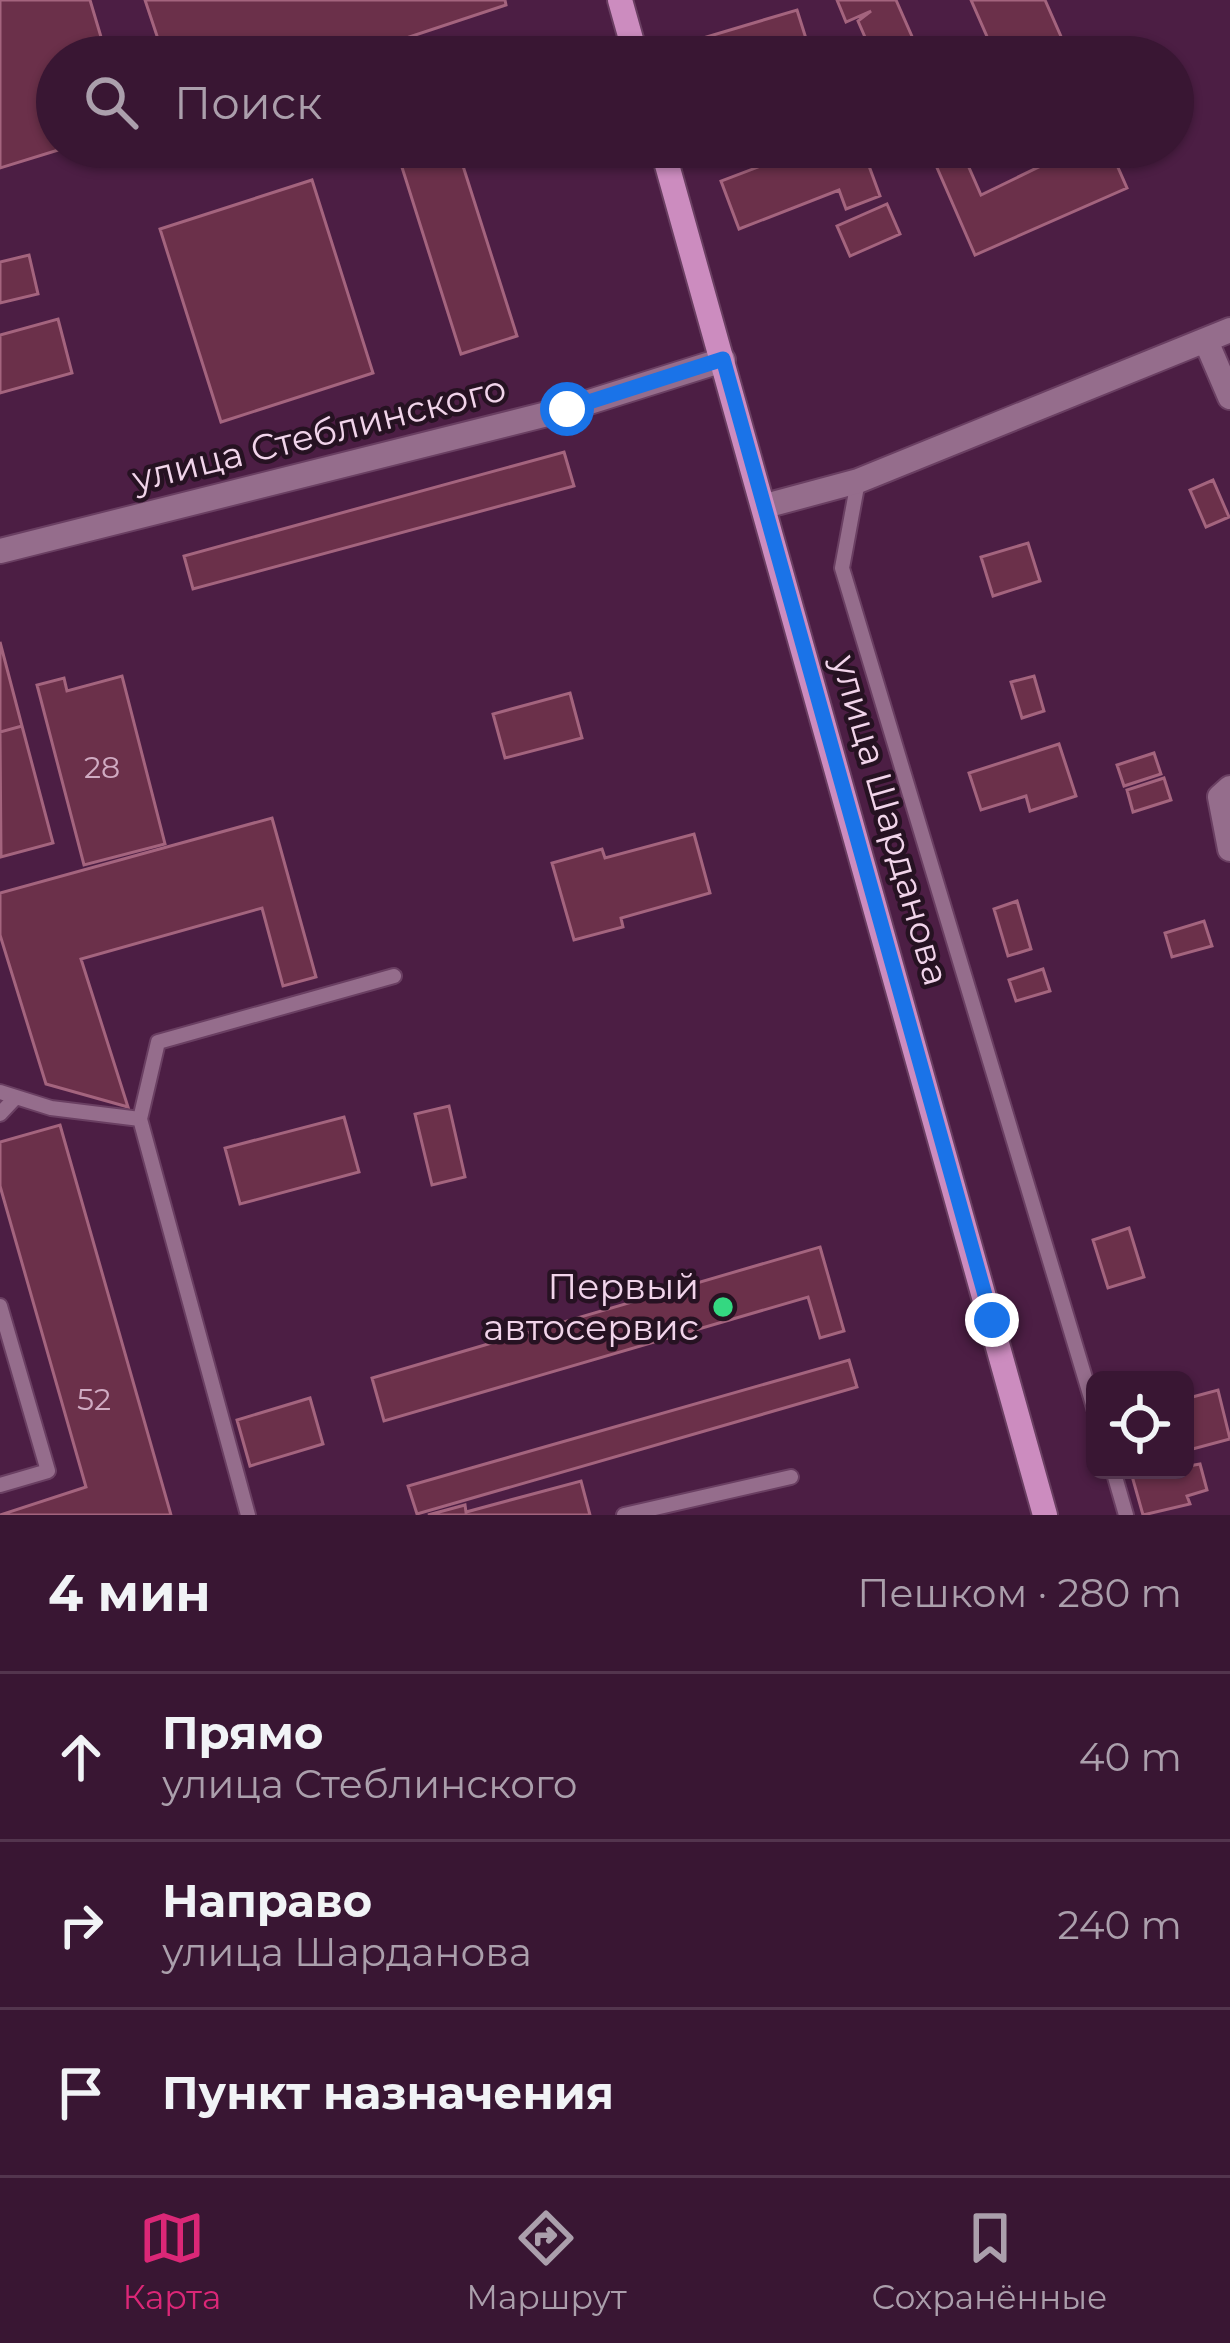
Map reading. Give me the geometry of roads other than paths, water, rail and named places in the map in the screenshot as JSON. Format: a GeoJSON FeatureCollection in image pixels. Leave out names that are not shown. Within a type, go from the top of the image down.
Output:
{"type":"FeatureCollection","features":[{"type":"Feature","properties":{"kind":"main road"},"geometry":{"type":"LineString","coordinates":[[620,0],[630,36]]}},
{"type":"Feature","properties":{"kind":"main road","name":"улица Шарданова"},"geometry":{"type":"LineString","coordinates":[[668,168],[1045,1515]]}},
{"type":"Feature","properties":{"kind":"street"},"geometry":{"type":"LineString","coordinates":[[765,506],[858,481],[1230,330]]}},
{"type":"Feature","properties":{"kind":"street"},"geometry":{"type":"LineString","coordinates":[[1206,341],[1230,397]]}},
{"type":"Feature","properties":{"kind":"street","name":"улица Стеблинского"},"geometry":{"type":"LineString","coordinates":[[0,551],[567,409],[723,359]]}},
{"type":"Feature","properties":{"kind":"street"},"geometry":{"type":"LineString","coordinates":[[1230,788],[1220,797],[1219,813],[1230,849]]}},
{"type":"Feature","properties":{"kind":"lane"},"geometry":{"type":"LineString","coordinates":[[858,481],[842,568],[1086,1382]]}},
{"type":"Feature","properties":{"kind":"lane"},"geometry":{"type":"LineString","coordinates":[[248,1515],[140,1119],[158,1042],[394,976]]}},
{"type":"Feature","properties":{"kind":"lane"},"geometry":{"type":"LineString","coordinates":[[0,1114],[8,1095],[51,1108],[140,1119]]}},
{"type":"Feature","properties":{"kind":"lane"},"geometry":{"type":"LineString","coordinates":[[0,1306],[48,1471],[0,1485]]}},
{"type":"Feature","properties":{"kind":"lane"},"geometry":{"type":"LineString","coordinates":[[624,1515],[791,1477]]}},
{"type":"Feature","properties":{"kind":"lane"},"geometry":{"type":"LineString","coordinates":[[1116,1479],[1126,1515]]}},
{"type":"Feature","properties":{"kind":"place","name":"Первый автосервис"},"geometry":{"type":"Point","coordinates":[723,1307]}}]}
